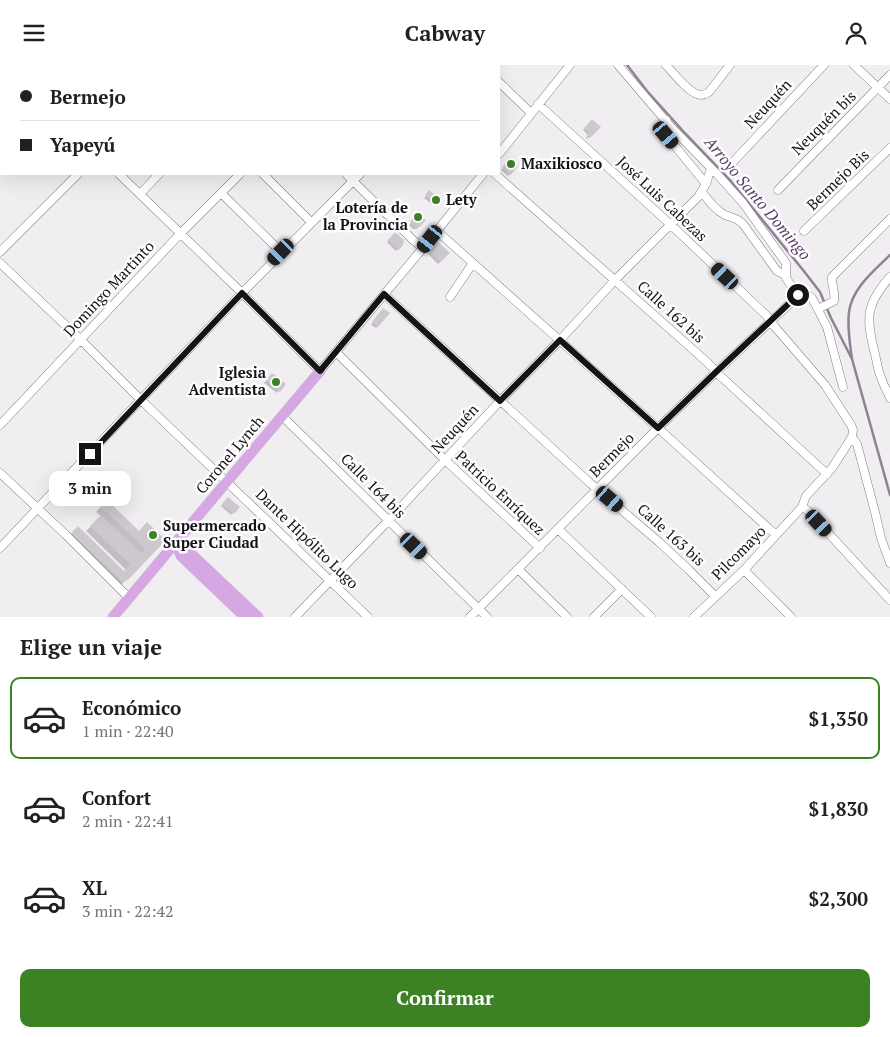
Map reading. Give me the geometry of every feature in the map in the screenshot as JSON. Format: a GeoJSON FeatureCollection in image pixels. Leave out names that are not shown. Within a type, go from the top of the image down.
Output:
{"type":"FeatureCollection","features":[{"type":"Feature","properties":{"kind":"main road","name":"Coronel Lynch"},"geometry":{"type":"LineString","coordinates":[[116,616],[129,598],[320,371]]}},
{"type":"Feature","properties":{"kind":"main road"},"geometry":{"type":"LineString","coordinates":[[175,543],[181,556],[245,617]]}},
{"type":"Feature","properties":{"kind":"main road"},"geometry":{"type":"LineString","coordinates":[[175,543],[187,549],[258,617]]}},
{"type":"Feature","properties":{"kind":"street"},"geometry":{"type":"LineString","coordinates":[[500,153],[570,65]]}},
{"type":"Feature","properties":{"kind":"street"},"geometry":{"type":"LineString","coordinates":[[618,65],[743,203],[786,263],[785,275]]}},
{"type":"Feature","properties":{"kind":"street"},"geometry":{"type":"LineString","coordinates":[[666,65],[691,92],[700,95],[709,92],[730,65]]}},
{"type":"Feature","properties":{"kind":"street","name":"Neuquén"},"geometry":{"type":"LineString","coordinates":[[733,162],[824,65]]}},
{"type":"Feature","properties":{"kind":"street"},"geometry":{"type":"LineString","coordinates":[[854,65],[890,99]]}},
{"type":"Feature","properties":{"kind":"street","name":"Neuquén bis"},"geometry":{"type":"LineString","coordinates":[[778,190],[890,75]]}},
{"type":"Feature","properties":{"kind":"street"},"geometry":{"type":"LineString","coordinates":[[500,83],[531,113]]}},
{"type":"Feature","properties":{"kind":"street","name":"José Luis Cabezas"},"geometry":{"type":"LineString","coordinates":[[538,104],[670,224],[766,315],[774,327],[825,385],[853,430],[852,437],[857,444],[876,512],[881,538],[890,563]]}},
{"type":"Feature","properties":{"kind":"street"},"geometry":{"type":"LineString","coordinates":[[666,120],[664,129],[666,135],[706,184]]}},
{"type":"Feature","properties":{"kind":"street","name":"Bermejo Bis"},"geometry":{"type":"LineString","coordinates":[[804,231],[890,148]]}},
{"type":"Feature","properties":{"kind":"street","name":"Neuquén"},"geometry":{"type":"LineString","coordinates":[[295,617],[615,280],[702,192],[711,168]]}},
{"type":"Feature","properties":{"kind":"street"},"geometry":{"type":"LineString","coordinates":[[0,252],[77,175]]}},
{"type":"Feature","properties":{"kind":"street"},"geometry":{"type":"LineString","coordinates":[[120,175],[320,371]]}},
{"type":"Feature","properties":{"kind":"street"},"geometry":{"type":"LineString","coordinates":[[140,194],[158,175]]}},
{"type":"Feature","properties":{"kind":"street","name":"Domingo Martinto"},"geometry":{"type":"LineString","coordinates":[[0,425],[180,234],[239,175]]}},
{"type":"Feature","properties":{"kind":"street"},"geometry":{"type":"LineString","coordinates":[[265,175],[312,222]]}},
{"type":"Feature","properties":{"kind":"street"},"geometry":{"type":"LineString","coordinates":[[347,175],[423,248]]}},
{"type":"Feature","properties":{"kind":"street"},"geometry":{"type":"LineString","coordinates":[[0,549],[281,252],[359,175]]}},
{"type":"Feature","properties":{"kind":"street","name":"Coronel Lynch"},"geometry":{"type":"LineString","coordinates":[[320,371],[482,175]]}},
{"type":"Feature","properties":{"kind":"street","name":"Calle 162 bis"},"geometry":{"type":"LineString","coordinates":[[496,175],[707,362],[826,474]]}},
{"type":"Feature","properties":{"kind":"street"},"geometry":{"type":"LineString","coordinates":[[702,192],[719,211],[738,219],[777,271],[785,275],[796,293],[798,295],[808,295],[820,309],[827,327],[843,387]]}},
{"type":"Feature","properties":{"kind":"street"},"geometry":{"type":"LineString","coordinates":[[221,193],[281,252]]}},
{"type":"Feature","properties":{"kind":"street"},"geometry":{"type":"LineString","coordinates":[[820,309],[834,301],[832,277],[890,219]]}},
{"type":"Feature","properties":{"kind":"street"},"geometry":{"type":"LineString","coordinates":[[436,231],[776,535]]}},
{"type":"Feature","properties":{"kind":"street","name":"Dante Hipólito Lugo"},"geometry":{"type":"LineString","coordinates":[[0,263],[368,617]]}},
{"type":"Feature","properties":{"kind":"street"},"geometry":{"type":"LineString","coordinates":[[450,297],[473,263]]}},
{"type":"Feature","properties":{"kind":"street"},"geometry":{"type":"LineString","coordinates":[[889,392],[881,379],[869,330],[869,317],[875,296],[890,277]]}},
{"type":"Feature","properties":{"kind":"street","name":"Calle 163 bis"},"geometry":{"type":"LineString","coordinates":[[384,294],[590,483],[659,542],[715,596]]}},
{"type":"Feature","properties":{"kind":"street","name":"Bermejo"},"geometry":{"type":"LineString","coordinates":[[470,617],[658,428],[798,295]]}},
{"type":"Feature","properties":{"kind":"street","name":"Patricio Enríquez"},"geometry":{"type":"LineString","coordinates":[[336,352],[445,460],[540,548]]}},
{"type":"Feature","properties":{"kind":"street","name":"Calle 164 bis"},"geometry":{"type":"LineString","coordinates":[[282,416],[488,617]]}},
{"type":"Feature","properties":{"kind":"street","name":"Pilcomayo"},"geometry":{"type":"LineString","coordinates":[[694,617],[744,570],[776,535],[803,503],[806,496],[826,474],[852,437]]}},
{"type":"Feature","properties":{"kind":"street"},"geometry":{"type":"LineString","coordinates":[[0,473],[129,598]]}},
{"type":"Feature","properties":{"kind":"street"},"geometry":{"type":"LineString","coordinates":[[803,503],[807,510],[890,600]]}},
{"type":"Feature","properties":{"kind":"street","name":"Patricio Enríquez"},"geometry":{"type":"LineString","coordinates":[[558,529],[651,617]]}},
{"type":"Feature","properties":{"kind":"street"},"geometry":{"type":"LineString","coordinates":[[518,569],[567,617]]}},
{"type":"Feature","properties":{"kind":"street"},"geometry":{"type":"LineString","coordinates":[[744,570],[791,617]]}},
{"type":"Feature","properties":{"kind":"street"},"geometry":{"type":"LineString","coordinates":[[594,617],[622,589]]}},
{"type":"Feature","properties":{"kind":"building"},"geometry":{"type":"Polygon","coordinates":[[[592,119],[601,127],[590,138],[587,135],[589,132],[584,128],[592,119]]]}},
{"type":"Feature","properties":{"kind":"building"},"geometry":{"type":"Polygon","coordinates":[[[510,158],[518,166],[511,175],[502,167],[510,158]]]}},
{"type":"Feature","properties":{"kind":"building"},"geometry":{"type":"Polygon","coordinates":[[[429,190],[440,199],[435,204],[425,195],[429,190]]]}},
{"type":"Feature","properties":{"kind":"building","name":"Lotería de la Provincia"},"geometry":{"type":"Polygon","coordinates":[[[417,213],[426,220],[420,227],[416,227],[410,222],[417,213]]]}},
{"type":"Feature","properties":{"kind":"building"},"geometry":{"type":"Polygon","coordinates":[[[395,232],[404,240],[399,250],[388,240],[395,232]]]}},
{"type":"Feature","properties":{"kind":"building"},"geometry":{"type":"Polygon","coordinates":[[[438,242],[450,253],[441,262],[429,251],[438,242]]]}},
{"type":"Feature","properties":{"kind":"building"},"geometry":{"type":"Polygon","coordinates":[[[383,308],[390,313],[378,327],[372,322],[383,308]]]}},
{"type":"Feature","properties":{"kind":"building","name":"Iglesia Adventista"},"geometry":{"type":"Polygon","coordinates":[[[272,373],[286,384],[280,392],[266,380],[272,373]]]}},
{"type":"Feature","properties":{"kind":"building"},"geometry":{"type":"Polygon","coordinates":[[[228,497],[240,507],[234,514],[222,504],[228,497]]]}},
{"type":"Feature","properties":{"kind":"building"},"geometry":{"type":"Polygon","coordinates":[[[106,499],[139,531],[147,522],[166,540],[128,580],[123,582],[71,533],[78,526],[124,571],[130,564],[90,526],[101,515],[141,553],[145,549],[100,506],[106,499]]]}},
{"type":"Feature","properties":{"kind":"waterway","name":"Arroyo Santo Domingo"},"geometry":{"type":"LineString","coordinates":[[627,65],[647,91],[729,179],[820,292],[852,359]]}},
{"type":"Feature","properties":{"kind":"waterway"},"geometry":{"type":"LineString","coordinates":[[890,255],[854,295],[848,324],[852,359],[890,495]]}},
{"type":"Feature","properties":{"kind":"place","name":"Maxikiosco"},"geometry":{"type":"Point","coordinates":[511,164]}},
{"type":"Feature","properties":{"kind":"place","name":"Lety"},"geometry":{"type":"Point","coordinates":[436,200]}},
{"type":"Feature","properties":{"kind":"place","name":"Lotería de la Provincia"},"geometry":{"type":"Point","coordinates":[418,217]}},
{"type":"Feature","properties":{"kind":"place","name":"Iglesia Adventista"},"geometry":{"type":"Point","coordinates":[276,382]}},
{"type":"Feature","properties":{"kind":"place","name":"Supermercado Super Ciudad"},"geometry":{"type":"Point","coordinates":[153,535]}},
{"type":"Feature","properties":{"kind":"route"},"geometry":{"type":"LineString","coordinates":[[90,454],[242,293],[320,371],[384,294],[500,401],[560,340],[658,428],[798,295]]}}]}
